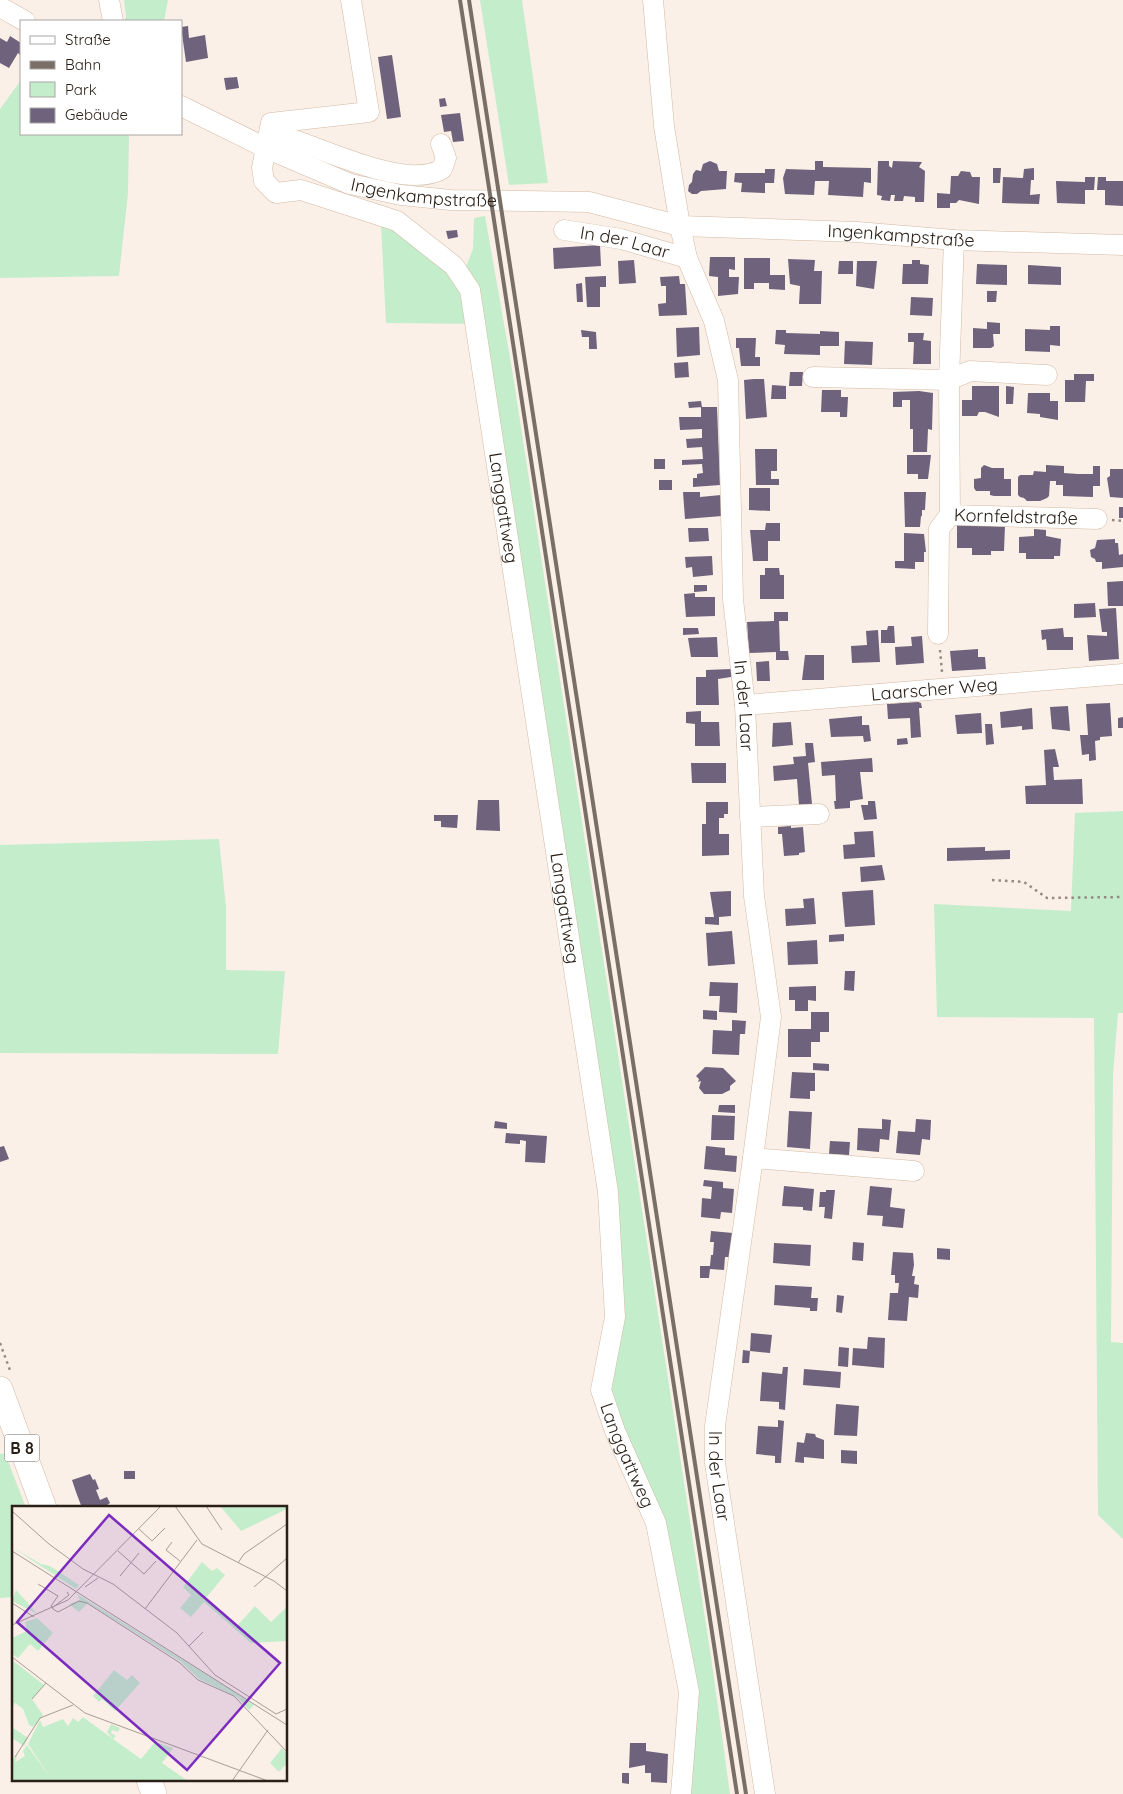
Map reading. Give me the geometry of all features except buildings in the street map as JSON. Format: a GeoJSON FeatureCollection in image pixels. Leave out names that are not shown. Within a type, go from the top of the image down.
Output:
{"type":"FeatureCollection","features":[{"type":"Feature","properties":{"kind":"main road","name":"B 8"},"geometry":{"type":"LineString","coordinates":[[0,1389],[43,1506]]}},
{"type":"Feature","properties":{"kind":"main road"},"geometry":{"type":"LineString","coordinates":[[150,1782],[154,1794]]}},
{"type":"Feature","properties":{"kind":"street"},"geometry":{"type":"LineString","coordinates":[[110,0],[112,20]]}},
{"type":"Feature","properties":{"kind":"street"},"geometry":{"type":"LineString","coordinates":[[266,148],[271,123],[369,112],[351,0]]}},
{"type":"Feature","properties":{"kind":"street"},"geometry":{"type":"LineString","coordinates":[[653,0],[664,126],[680,226]]}},
{"type":"Feature","properties":{"kind":"street"},"geometry":{"type":"LineString","coordinates":[[0,7],[23,20]]}},
{"type":"Feature","properties":{"kind":"street","name":"Ingenkampstraße"},"geometry":{"type":"LineString","coordinates":[[182,106],[266,148],[350,184],[401,194],[451,200],[589,202],[680,226],[857,232],[954,240],[1123,245]]}},
{"type":"Feature","properties":{"kind":"street"},"geometry":{"type":"LineString","coordinates":[[266,148],[275,134],[367,167],[408,174],[434,174],[442,169],[446,158],[441,144]]}},
{"type":"Feature","properties":{"kind":"street","name":"Langgattweg"},"geometry":{"type":"LineString","coordinates":[[266,148],[262,168],[264,181],[276,192],[301,190],[397,221],[454,266],[470,290],[608,1192],[615,1317],[601,1390],[614,1431],[656,1523],[660,1542],[689,1692],[681,1794]]}},
{"type":"Feature","properties":{"kind":"street","name":"In der Laar"},"geometry":{"type":"LineString","coordinates":[[680,226],[687,258],[714,321],[728,380],[734,599],[745,705],[754,896],[771,1017],[754,1158],[715,1426],[715,1463],[764,1794]]}},
{"type":"Feature","properties":{"kind":"street","name":"In der Laar"},"geometry":{"type":"LineString","coordinates":[[564,230],[621,239],[687,258]]}},
{"type":"Feature","properties":{"kind":"street","name":"Kornfeldstraße"},"geometry":{"type":"LineString","coordinates":[[954,240],[949,380],[950,515],[1097,519]]}},
{"type":"Feature","properties":{"kind":"street"},"geometry":{"type":"LineString","coordinates":[[813,377],[949,380],[970,371],[1047,375]]}},
{"type":"Feature","properties":{"kind":"street"},"geometry":{"type":"LineString","coordinates":[[938,634],[939,529],[950,515]]}},
{"type":"Feature","properties":{"kind":"street","name":"Laarscher Weg"},"geometry":{"type":"LineString","coordinates":[[745,705],[1123,674]]}},
{"type":"Feature","properties":{"kind":"street"},"geometry":{"type":"LineString","coordinates":[[750,817],[819,814]]}},
{"type":"Feature","properties":{"kind":"street"},"geometry":{"type":"LineString","coordinates":[[754,1158],[914,1171]]}},
{"type":"Feature","properties":{"kind":"path"},"geometry":{"type":"LineString","coordinates":[[938,634],[942,689]]}},
{"type":"Feature","properties":{"kind":"path"},"geometry":{"type":"LineString","coordinates":[[992,880],[1024,882],[1047,898],[1123,897]]}},
{"type":"Feature","properties":{"kind":"green space"},"geometry":{"type":"Polygon","coordinates":[[[124,0],[168,0],[164,20],[124,20],[126,17],[124,0]]]}},
{"type":"Feature","properties":{"kind":"green space"},"geometry":{"type":"Polygon","coordinates":[[[480,0],[522,0],[548,183],[509,185],[480,0]]]}},
{"type":"Feature","properties":{"kind":"green space"},"geometry":{"type":"Polygon","coordinates":[[[20,81],[20,135],[129,135],[128,193],[119,276],[0,278],[0,109],[20,81]]]}},
{"type":"Feature","properties":{"kind":"green space"},"geometry":{"type":"Polygon","coordinates":[[[485,216],[512,369],[711,1657],[730,1794],[688,1794],[688,1661],[608,1388],[622,1326],[618,1197],[591,1033],[483,324],[386,323],[381,225],[391,225],[465,269],[473,249],[474,218],[485,216]]]}},
{"type":"Feature","properties":{"kind":"green space"},"geometry":{"type":"Polygon","coordinates":[[[1123,811],[1123,1013],[1118,1013],[1113,1075],[1111,1342],[1123,1343],[1123,1539],[1098,1515],[1094,1018],[937,1017],[934,904],[1071,911],[1075,813],[1123,811]]]}},
{"type":"Feature","properties":{"kind":"green space"},"geometry":{"type":"Polygon","coordinates":[[[219,839],[226,907],[226,970],[285,971],[278,1054],[0,1053],[0,845],[219,839]]]}},
{"type":"Feature","properties":{"kind":"green space"},"geometry":{"type":"Polygon","coordinates":[[[5,1453],[25,1506],[12,1506],[12,1597],[0,1598],[0,1454],[5,1453]]]}},
{"type":"Feature","properties":{"kind":"railway"},"geometry":{"type":"LineString","coordinates":[[460,0],[737,1794]]}},
{"type":"Feature","properties":{"kind":"railway"},"geometry":{"type":"LineString","coordinates":[[469,0],[746,1794]]}}]}
